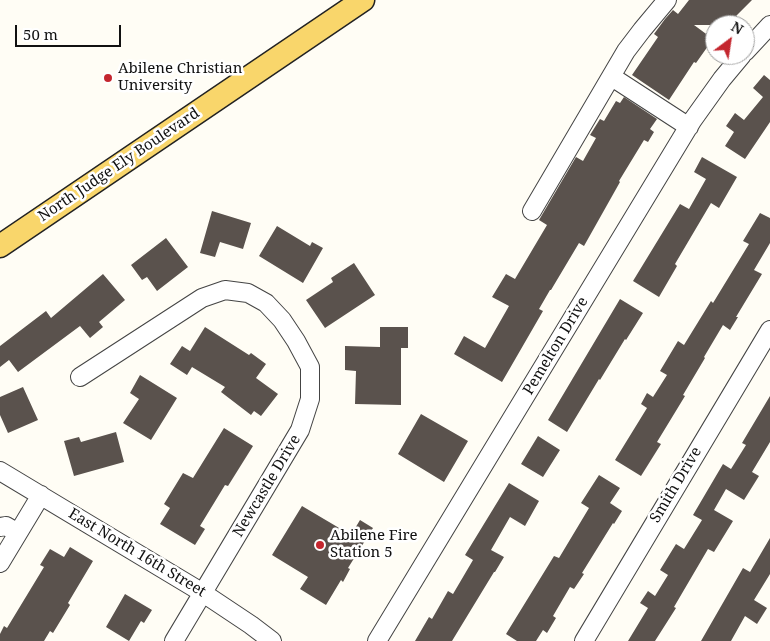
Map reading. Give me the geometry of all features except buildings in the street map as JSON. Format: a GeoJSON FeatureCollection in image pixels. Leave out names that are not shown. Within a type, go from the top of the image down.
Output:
{"type":"FeatureCollection","features":[{"type":"Feature","properties":{"kind":"main road","name":"North Judge Ely Boulevard"},"geometry":{"type":"LineString","coordinates":[[0,246],[363,0]]}},
{"type":"Feature","properties":{"kind":"street"},"geometry":{"type":"LineString","coordinates":[[532,211],[626,51],[667,0]]}},
{"type":"Feature","properties":{"kind":"street"},"geometry":{"type":"LineString","coordinates":[[755,41],[770,25]]}},
{"type":"Feature","properties":{"kind":"street","name":"Pemelton Drive"},"geometry":{"type":"LineString","coordinates":[[378,641],[689,127],[734,65]]}},
{"type":"Feature","properties":{"kind":"street"},"geometry":{"type":"LineString","coordinates":[[612,77],[689,127]]}},
{"type":"Feature","properties":{"kind":"street","name":"Newcastle Drive"},"geometry":{"type":"LineString","coordinates":[[80,377],[202,298],[225,290],[248,293],[266,303],[282,320],[310,367],[310,399],[300,430],[174,641]]}},
{"type":"Feature","properties":{"kind":"street","name":"Smith Drive"},"geometry":{"type":"LineString","coordinates":[[584,641],[770,330]]}},
{"type":"Feature","properties":{"kind":"street","name":"East North 16th Street"},"geometry":{"type":"LineString","coordinates":[[0,471],[203,593],[272,641]]}},
{"type":"Feature","properties":{"kind":"street"},"geometry":{"type":"LineString","coordinates":[[0,563],[41,495]]}},
{"type":"Feature","properties":{"kind":"street"},"geometry":{"type":"LineString","coordinates":[[0,527],[6,526],[18,533]]}},
{"type":"Feature","properties":{"kind":"place","name":"Abilene Christian University"},"geometry":{"type":"Point","coordinates":[108,78]}},
{"type":"Feature","properties":{"kind":"place","name":"Abilene Fire Station 5"},"geometry":{"type":"Point","coordinates":[320,545]}}]}
